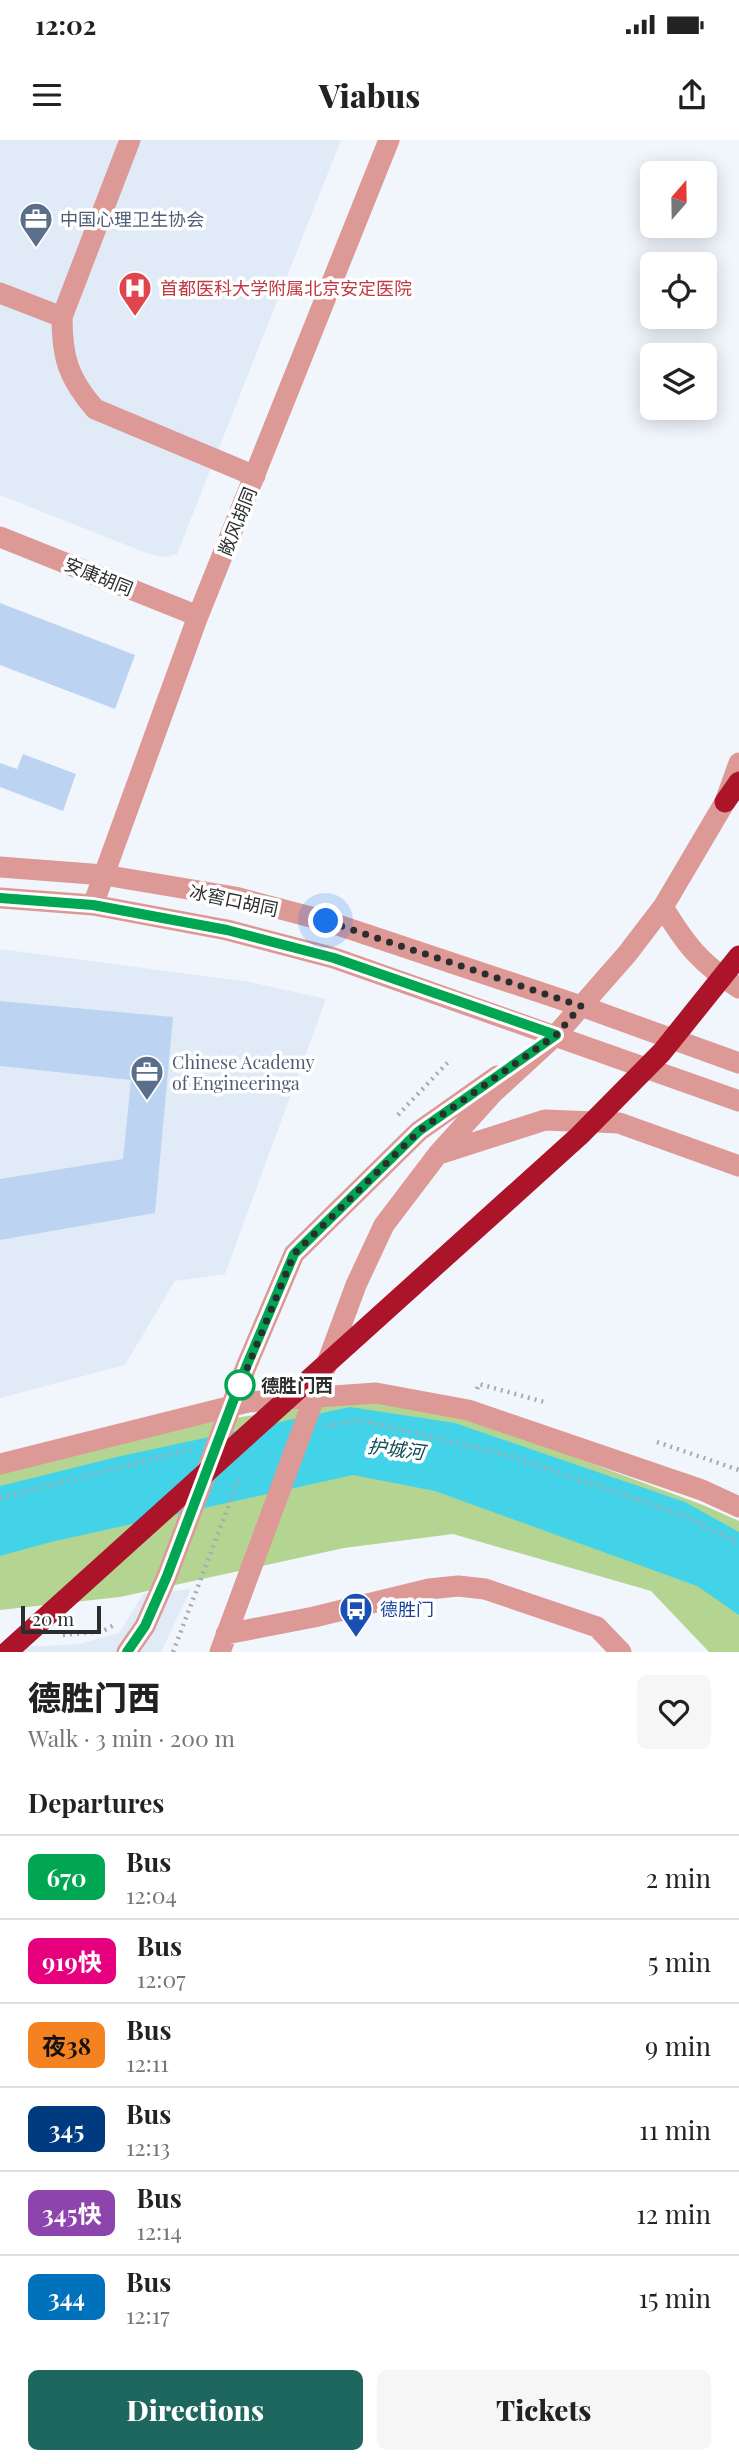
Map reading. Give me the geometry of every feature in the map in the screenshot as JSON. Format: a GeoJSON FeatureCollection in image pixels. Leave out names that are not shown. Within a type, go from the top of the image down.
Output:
{"type":"FeatureCollection","features":[{"type":"Feature","properties":{"kind":"highway"},"geometry":{"type":"LineString","coordinates":[[725,802],[739,782]]}},
{"type":"Feature","properties":{"kind":"highway"},"geometry":{"type":"LineString","coordinates":[[7,1652],[579,1136],[662,1052],[739,956]]}},
{"type":"Feature","properties":{"kind":"street"},"geometry":{"type":"LineString","coordinates":[[130,140],[62,317],[62,341],[68,367],[77,388],[94,409],[255,476]]}},
{"type":"Feature","properties":{"kind":"street","name":"敞风胡同"},"geometry":{"type":"LineString","coordinates":[[93,905],[198,616],[389,140]]}},
{"type":"Feature","properties":{"kind":"street"},"geometry":{"type":"LineString","coordinates":[[0,293],[62,317]]}},
{"type":"Feature","properties":{"kind":"street","name":"安康胡同"},"geometry":{"type":"LineString","coordinates":[[0,537],[198,616]]}},
{"type":"Feature","properties":{"kind":"street"},"geometry":{"type":"LineString","coordinates":[[223,1643],[356,1285],[384,1224],[438,1154],[493,1093],[556,1035],[663,907],[725,802],[739,763]]}},
{"type":"Feature","properties":{"kind":"street","name":"冰窖口胡同"},"geometry":{"type":"LineString","coordinates":[[0,867],[104,876],[235,897],[326,921],[581,1006],[739,1063]]}},
{"type":"Feature","properties":{"kind":"street","name":"冰窖口胡同"},"geometry":{"type":"LineString","coordinates":[[0,898],[93,905],[227,930],[334,958],[739,1101]]}},
{"type":"Feature","properties":{"kind":"street"},"geometry":{"type":"LineString","coordinates":[[663,907],[682,938],[711,971],[739,988]]}},
{"type":"Feature","properties":{"kind":"street"},"geometry":{"type":"LineString","coordinates":[[127,1652],[145,1626],[167,1576],[294,1254],[419,1131],[556,1035]]}},
{"type":"Feature","properties":{"kind":"street"},"geometry":{"type":"LineString","coordinates":[[438,1154],[545,1120],[620,1123],[739,1166]]}},
{"type":"Feature","properties":{"kind":"street"},"geometry":{"type":"LineString","coordinates":[[0,1464],[248,1402],[376,1393],[468,1410],[702,1490],[739,1507]]}},
{"type":"Feature","properties":{"kind":"street"},"geometry":{"type":"LineString","coordinates":[[223,1643],[429,1589],[458,1586],[485,1589],[597,1627],[621,1652]]}},
{"type":"Feature","properties":{"kind":"path"},"geometry":{"type":"LineString","coordinates":[[320,1427],[360,1420],[507,1455],[685,1516],[739,1543]]}},
{"type":"Feature","properties":{"kind":"path"},"geometry":{"type":"LineString","coordinates":[[657,1441],[739,1470]]}},
{"type":"Feature","properties":{"kind":"path"},"geometry":{"type":"LineString","coordinates":[[0,1498],[199,1448]]}},
{"type":"Feature","properties":{"kind":"path"},"geometry":{"type":"LineString","coordinates":[[173,1652],[244,1464]]}},
{"type":"Feature","properties":{"kind":"path"},"geometry":{"type":"LineString","coordinates":[[52,1636],[103,1631],[125,1620]]}},
{"type":"Feature","properties":{"kind":"shaded area","name":"首都医科大学附属北京安定医院"},"geometry":{"type":"Polygon","coordinates":[[[0,140],[341,140],[177,554],[164,557],[149,554],[0,495],[0,140]]]}},
{"type":"Feature","properties":{"kind":"shaded area"},"geometry":{"type":"Polygon","coordinates":[[[0,949],[250,982],[326,999],[225,1274],[175,1281],[125,1365],[0,1398],[0,949]]]}},
{"type":"Feature","properties":{"kind":"shaded area"},"geometry":{"type":"Polygon","coordinates":[[[191,1589],[161,1652],[0,1652],[0,1648],[79,1644],[119,1633],[143,1594],[191,1589]]]}},
{"type":"Feature","properties":{"kind":"green space"},"geometry":{"type":"Polygon","coordinates":[[[368,1401],[462,1415],[739,1521],[739,1652],[709,1652],[651,1591],[453,1534],[344,1548],[120,1597],[0,1610],[0,1472],[197,1424],[339,1402],[368,1401]]]}},
{"type":"Feature","properties":{"kind":"water","name":"护城河"},"geometry":{"type":"Polygon","coordinates":[[[350,1407],[455,1423],[685,1502],[739,1532],[739,1615],[697,1586],[435,1491],[353,1475],[51,1542],[0,1556],[0,1486],[121,1456],[350,1407]]]}},
{"type":"Feature","properties":{"kind":"building"},"geometry":{"type":"Polygon","coordinates":[[[0,603],[135,655],[115,709],[0,665],[0,603]]]}},
{"type":"Feature","properties":{"kind":"building"},"geometry":{"type":"Polygon","coordinates":[[[23,754],[76,774],[63,811],[0,787],[0,763],[17,769],[23,754]]]}},
{"type":"Feature","properties":{"kind":"building","name":"Chinese Academy of Engineeringa"},"geometry":{"type":"Polygon","coordinates":[[[0,1001],[173,1017],[155,1213],[0,1240],[0,1179],[123,1159],[131,1080],[0,1066],[0,1001]]]}},
{"type":"Feature","properties":{"kind":"bus line","name":"670"},"geometry":{"type":"LineString","coordinates":[[0,898],[93,905],[227,930],[334,958],[556,1035],[419,1131],[294,1254],[246,1367],[167,1576],[145,1626],[127,1652]]}},
{"type":"Feature","properties":{"kind":"place","name":"中国心理卫生协会"},"geometry":{"type":"Point","coordinates":[36,249]}},
{"type":"Feature","properties":{"kind":"place","name":"首都医科大学附属北京安定医院"},"geometry":{"type":"Point","coordinates":[135,318]}},
{"type":"Feature","properties":{"kind":"place","name":"Chinese Academy of Engineeringa"},"geometry":{"type":"Point","coordinates":[147,1102]}},
{"type":"Feature","properties":{"kind":"place","name":"德胜门西"},"geometry":{"type":"Point","coordinates":[240,1385]}},
{"type":"Feature","properties":{"kind":"place","name":"德胜门"},"geometry":{"type":"Point","coordinates":[356,1639]}},
{"type":"Feature","properties":{"kind":"route"},"geometry":{"type":"LineString","coordinates":[[240,1385],[239,1388],[294,1254],[419,1131],[556,1035],[581,1006],[326,921]]}}]}
